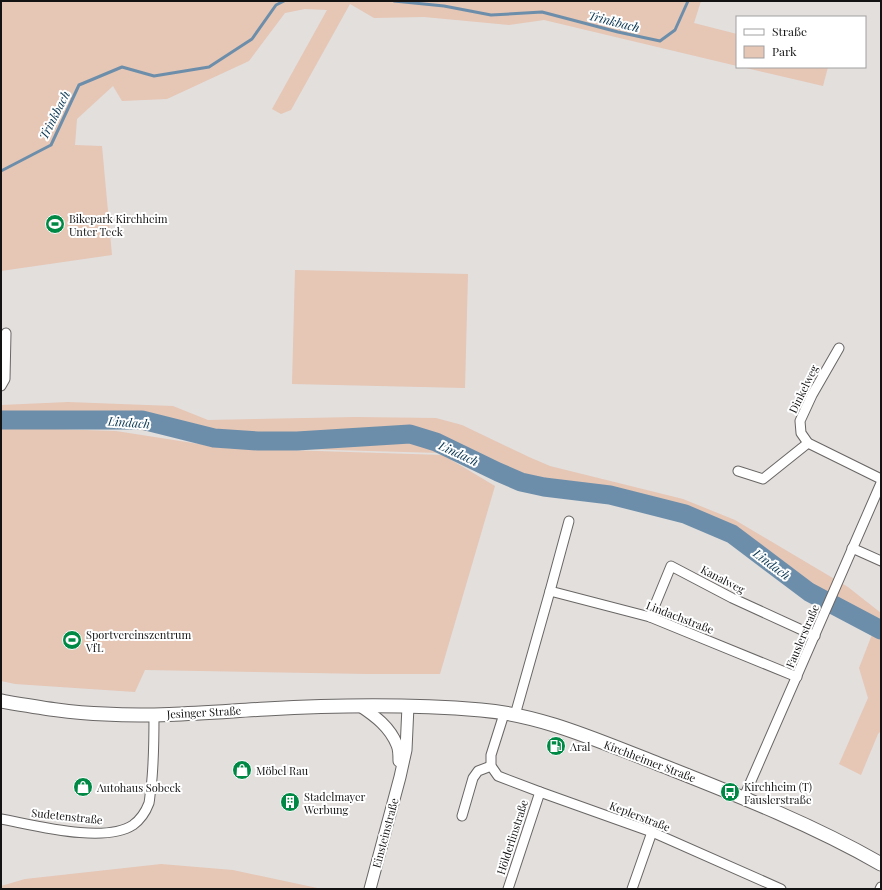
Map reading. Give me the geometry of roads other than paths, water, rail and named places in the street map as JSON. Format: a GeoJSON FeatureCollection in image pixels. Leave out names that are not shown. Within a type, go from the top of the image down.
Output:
{"type":"FeatureCollection","features":[{"type":"Feature","properties":{"kind":"main road","name":"Jesinger Straße"},"geometry":{"type":"LineString","coordinates":[[1,701],[42,708],[105,714],[154,715],[360,706],[408,706]]}},
{"type":"Feature","properties":{"kind":"main road","name":"Kirchheimer Straße"},"geometry":{"type":"LineString","coordinates":[[408,706],[484,710],[537,720],[574,730],[744,797],[818,830],[880,861]]}},
{"type":"Feature","properties":{"kind":"street"},"geometry":{"type":"LineString","coordinates":[[1,386],[5,379],[6,333]]}},
{"type":"Feature","properties":{"kind":"street","name":"Dinkelweg"},"geometry":{"type":"LineString","coordinates":[[808,443],[801,433],[800,421],[812,395],[839,348]]}},
{"type":"Feature","properties":{"kind":"street"},"geometry":{"type":"LineString","coordinates":[[738,471],[763,479],[808,443],[881,479]]}},
{"type":"Feature","properties":{"kind":"street","name":"Fauslerstraße"},"geometry":{"type":"LineString","coordinates":[[744,797],[881,483]]}},
{"type":"Feature","properties":{"kind":"street"},"geometry":{"type":"LineString","coordinates":[[462,816],[473,778],[478,771],[491,766],[491,755],[509,714],[550,591],[569,521]]}},
{"type":"Feature","properties":{"kind":"street"},"geometry":{"type":"LineString","coordinates":[[852,548],[881,561]]}},
{"type":"Feature","properties":{"kind":"street","name":"Kanalweg"},"geometry":{"type":"LineString","coordinates":[[650,617],[671,566],[732,598],[815,636]]}},
{"type":"Feature","properties":{"kind":"street","name":"Lindachstraße"},"geometry":{"type":"LineString","coordinates":[[550,591],[650,617],[797,678]]}},
{"type":"Feature","properties":{"kind":"street","name":"Einsteinstraße"},"geometry":{"type":"LineString","coordinates":[[360,706],[385,725],[398,745],[400,777]]}},
{"type":"Feature","properties":{"kind":"street","name":"Einsteinstraße"},"geometry":{"type":"LineString","coordinates":[[370,889],[406,750],[408,706]]}},
{"type":"Feature","properties":{"kind":"street","name":"Sudetenstraße"},"geometry":{"type":"LineString","coordinates":[[1,819],[57,829],[98,834],[117,832],[133,825],[142,816],[149,802],[154,761],[154,715]]}},
{"type":"Feature","properties":{"kind":"street","name":"Keplerstraße"},"geometry":{"type":"LineString","coordinates":[[491,766],[498,776],[652,832],[761,885],[781,889]]}},
{"type":"Feature","properties":{"kind":"street","name":"Hölderlinstraße"},"geometry":{"type":"LineString","coordinates":[[508,889],[540,792]]}},
{"type":"Feature","properties":{"kind":"street"},"geometry":{"type":"LineString","coordinates":[[632,889],[652,832]]}},
{"type":"Feature","properties":{"kind":"waterway","name":"Trinkbach"},"geometry":{"type":"LineString","coordinates":[[1,171],[51,145],[79,85],[122,67],[154,76],[209,67],[252,39],[276,5],[284,1]]}},
{"type":"Feature","properties":{"kind":"waterway","name":"Trinkbach"},"geometry":{"type":"LineString","coordinates":[[394,1],[444,6],[491,15],[542,12],[618,32],[660,41],[675,30],[688,1]]}},
{"type":"Feature","properties":{"kind":"waterway","name":"Lindach"},"geometry":{"type":"LineString","coordinates":[[1,420],[142,420],[214,438],[258,441],[297,441],[410,434],[436,442],[521,482],[544,487],[610,495],[685,514],[732,534],[809,592],[881,630]]}},
{"type":"Feature","properties":{"kind":"place","name":"Bikepark Kirchheim Unter Teck"},"geometry":{"type":"Point","coordinates":[55,224]}},
{"type":"Feature","properties":{"kind":"place","name":"Sportvereinszentrum VfL"},"geometry":{"type":"Point","coordinates":[72,640]}},
{"type":"Feature","properties":{"kind":"place","name":"Aral"},"geometry":{"type":"Point","coordinates":[556,746]}},
{"type":"Feature","properties":{"kind":"place","name":"Möbel Rau"},"geometry":{"type":"Point","coordinates":[242,770]}},
{"type":"Feature","properties":{"kind":"place","name":"Autohaus Sobeck"},"geometry":{"type":"Point","coordinates":[83,787]}},
{"type":"Feature","properties":{"kind":"place","name":"Kirchheim (T) Fauslerstraße"},"geometry":{"type":"Point","coordinates":[730,792]}},
{"type":"Feature","properties":{"kind":"place","name":"Stadelmayer Werbung"},"geometry":{"type":"Point","coordinates":[290,802]}}]}
